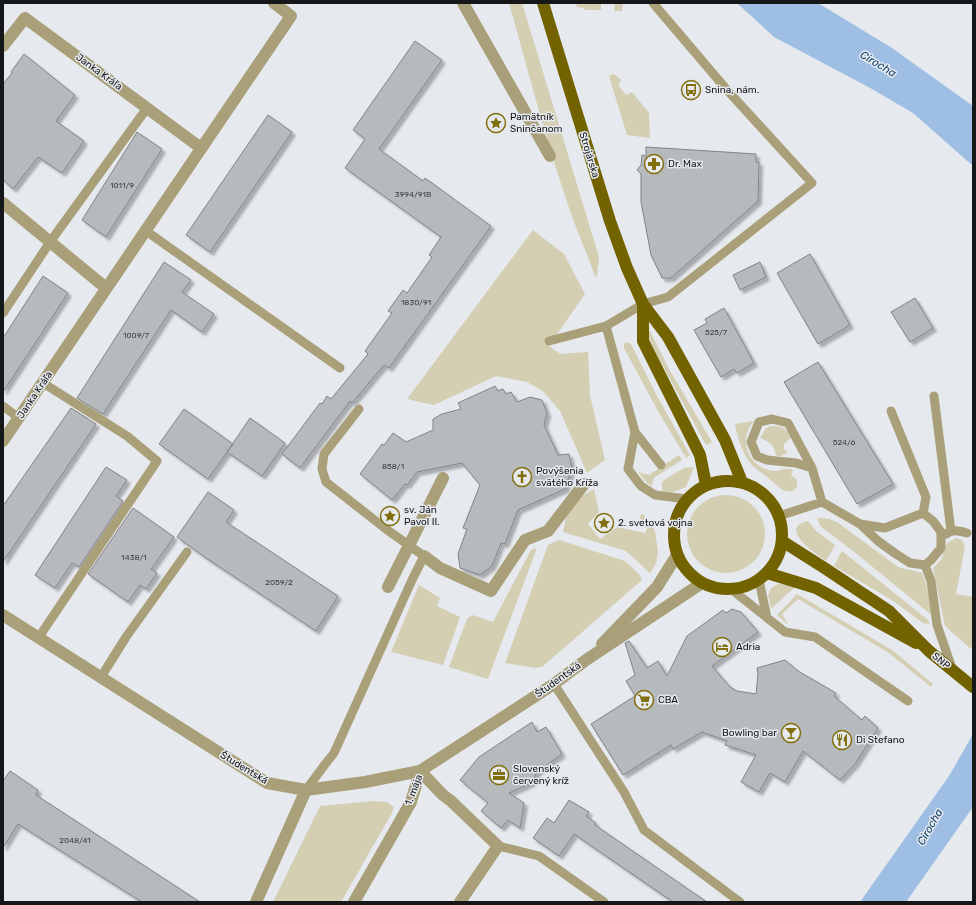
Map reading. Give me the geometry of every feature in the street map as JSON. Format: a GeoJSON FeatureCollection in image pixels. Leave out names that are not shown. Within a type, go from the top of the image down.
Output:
{"type":"FeatureCollection","features":[{"type":"Feature","properties":{"kind":"main road","name":"Strojárska"},"geometry":{"type":"LineString","coordinates":[[543,3],[610,221],[642,304]]}},
{"type":"Feature","properties":{"kind":"main road"},"geometry":{"type":"LineString","coordinates":[[642,304],[668,337],[725,440],[742,482]]}},
{"type":"Feature","properties":{"kind":"main road"},"geometry":{"type":"LineString","coordinates":[[642,304],[643,341],[700,455],[706,485]]}},
{"type":"Feature","properties":{"kind":"main road"},"geometry":{"type":"LineString","coordinates":[[724,481],[742,482],[754,487],[764,494],[773,504],[779,516],[782,528],[782,541],[777,559],[763,577],[750,585],[731,589],[711,587],[694,578],[687,571],[677,555],[673,532],[676,520],[680,509],[687,499],[706,485],[724,481]]}},
{"type":"Feature","properties":{"kind":"main road"},"geometry":{"type":"LineString","coordinates":[[782,541],[889,611],[929,651]]}},
{"type":"Feature","properties":{"kind":"main road"},"geometry":{"type":"LineString","coordinates":[[763,577],[816,588],[929,651]]}},
{"type":"Feature","properties":{"kind":"main road","name":"SNP"},"geometry":{"type":"LineString","coordinates":[[929,651],[973,687]]}},
{"type":"Feature","properties":{"kind":"street","name":"Janka Kráľa"},"geometry":{"type":"LineString","coordinates":[[3,441],[291,16],[274,3]]}},
{"type":"Feature","properties":{"kind":"street"},"geometry":{"type":"LineString","coordinates":[[463,3],[550,156]]}},
{"type":"Feature","properties":{"kind":"street","name":"Janka Kráľa"},"geometry":{"type":"LineString","coordinates":[[3,46],[25,18],[202,148]]}},
{"type":"Feature","properties":{"kind":"street"},"geometry":{"type":"LineString","coordinates":[[3,203],[106,288]]}},
{"type":"Feature","properties":{"kind":"street"},"geometry":{"type":"LineString","coordinates":[[388,587],[443,478]]}},
{"type":"Feature","properties":{"kind":"street"},"geometry":{"type":"LineString","coordinates":[[424,556],[440,568],[491,591],[525,540],[548,532],[584,484]]}},
{"type":"Feature","properties":{"kind":"street"},"geometry":{"type":"LineString","coordinates":[[586,660],[657,587],[677,555]]}},
{"type":"Feature","properties":{"kind":"street"},"geometry":{"type":"LineString","coordinates":[[586,660],[702,583]]}},
{"type":"Feature","properties":{"kind":"street","name":"Študentská"},"geometry":{"type":"LineString","coordinates":[[3,614],[267,783],[306,790],[365,782],[420,771],[554,684],[586,660]]}},
{"type":"Feature","properties":{"kind":"street","name":"1. mája"},"geometry":{"type":"LineString","coordinates":[[420,771],[443,795],[498,846]]}},
{"type":"Feature","properties":{"kind":"street","name":"1. mája"},"geometry":{"type":"LineString","coordinates":[[354,902],[411,802],[420,771]]}},
{"type":"Feature","properties":{"kind":"street"},"geometry":{"type":"LineString","coordinates":[[256,902],[306,790]]}},
{"type":"Feature","properties":{"kind":"street"},"geometry":{"type":"LineString","coordinates":[[460,902],[498,846]]}},
{"type":"Feature","properties":{"kind":"lane"},"geometry":{"type":"LineString","coordinates":[[549,341],[606,326],[642,304],[668,297],[812,183],[727,90],[653,3]]}},
{"type":"Feature","properties":{"kind":"lane"},"geometry":{"type":"LineString","coordinates":[[3,313],[50,242],[147,108]]}},
{"type":"Feature","properties":{"kind":"lane"},"geometry":{"type":"LineString","coordinates":[[146,231],[340,368]]}},
{"type":"Feature","properties":{"kind":"lane"},"geometry":{"type":"LineString","coordinates":[[606,326],[634,432],[628,469],[641,486],[655,495],[687,499]]}},
{"type":"Feature","properties":{"kind":"lane"},"geometry":{"type":"LineString","coordinates":[[39,637],[157,461],[127,436],[43,383]]}},
{"type":"Feature","properties":{"kind":"lane"},"geometry":{"type":"LineString","coordinates":[[934,396],[951,531]]}},
{"type":"Feature","properties":{"kind":"lane"},"geometry":{"type":"LineString","coordinates":[[3,406],[19,418]]}},
{"type":"Feature","properties":{"kind":"lane"},"geometry":{"type":"LineString","coordinates":[[306,790],[334,754],[424,556],[386,529],[326,482],[322,468],[324,454],[359,409]]}},
{"type":"Feature","properties":{"kind":"lane"},"geometry":{"type":"LineString","coordinates":[[891,411],[926,498],[923,513]]}},
{"type":"Feature","properties":{"kind":"lane"},"geometry":{"type":"LineString","coordinates":[[812,468],[796,463],[767,460],[757,456],[751,442],[759,422],[772,419],[788,423],[812,468],[822,502],[860,524],[878,541],[910,563],[925,565],[941,548],[941,532],[933,521],[923,513]]}},
{"type":"Feature","properties":{"kind":"lane"},"geometry":{"type":"LineString","coordinates":[[634,432],[661,465]]}},
{"type":"Feature","properties":{"kind":"lane"},"geometry":{"type":"LineString","coordinates":[[779,516],[822,502]]}},
{"type":"Feature","properties":{"kind":"lane"},"geometry":{"type":"LineString","coordinates":[[860,524],[885,528],[923,513]]}},
{"type":"Feature","properties":{"kind":"lane"},"geometry":{"type":"LineString","coordinates":[[941,537],[951,531],[967,533]]}},
{"type":"Feature","properties":{"kind":"lane"},"geometry":{"type":"LineString","coordinates":[[101,678],[126,637],[187,552]]}},
{"type":"Feature","properties":{"kind":"lane"},"geometry":{"type":"LineString","coordinates":[[925,565],[931,581],[937,625],[953,671]]}},
{"type":"Feature","properties":{"kind":"lane"},"geometry":{"type":"LineString","coordinates":[[763,577],[767,618]]}},
{"type":"Feature","properties":{"kind":"lane"},"geometry":{"type":"LineString","coordinates":[[731,589],[785,632],[815,637],[908,701]]}},
{"type":"Feature","properties":{"kind":"lane"},"geometry":{"type":"LineString","coordinates":[[554,684],[624,792],[644,830],[740,902]]}},
{"type":"Feature","properties":{"kind":"lane","name":"1. mája"},"geometry":{"type":"LineString","coordinates":[[498,846],[539,856],[604,902]]}},
{"type":"Feature","properties":{"kind":"shaded area"},"geometry":{"type":"Polygon","coordinates":[[[509,3],[522,3],[599,257],[597,276],[595,276],[577,230],[559,178],[509,3]]]}},
{"type":"Feature","properties":{"kind":"shaded area"},"geometry":{"type":"Polygon","coordinates":[[[576,3],[623,3],[622,11],[614,11],[615,4],[601,4],[601,10],[585,10],[584,8],[577,7],[576,3]]]}},
{"type":"Feature","properties":{"kind":"shaded area"},"geometry":{"type":"Polygon","coordinates":[[[614,74],[621,80],[618,85],[626,95],[632,92],[649,113],[650,138],[627,135],[609,76],[614,74]]]}},
{"type":"Feature","properties":{"kind":"shaded area"},"geometry":{"type":"Polygon","coordinates":[[[533,230],[564,254],[585,294],[549,346],[560,354],[588,352],[590,395],[605,460],[587,473],[560,411],[543,391],[527,382],[496,376],[434,405],[407,399],[533,230]]]}},
{"type":"Feature","properties":{"kind":"shaded area"},"geometry":{"type":"Polygon","coordinates":[[[650,331],[669,369],[712,442],[706,445],[658,357],[648,336],[650,331]]]}},
{"type":"Feature","properties":{"kind":"shaded area"},"geometry":{"type":"Polygon","coordinates":[[[626,342],[631,344],[656,394],[690,455],[686,458],[658,411],[624,348],[624,344],[626,342]]]}},
{"type":"Feature","properties":{"kind":"shaded area"},"geometry":{"type":"Polygon","coordinates":[[[754,421],[746,438],[749,455],[756,463],[765,469],[776,471],[787,469],[793,470],[791,475],[797,480],[797,487],[793,491],[785,491],[752,465],[743,451],[735,424],[754,421]]]}},
{"type":"Feature","properties":{"kind":"shaded area"},"geometry":{"type":"Polygon","coordinates":[[[770,426],[783,428],[791,438],[784,444],[784,449],[788,452],[783,455],[777,456],[772,445],[760,438],[766,428],[770,426]]]}},
{"type":"Feature","properties":{"kind":"shaded area"},"geometry":{"type":"Polygon","coordinates":[[[679,455],[682,460],[655,477],[652,486],[647,483],[638,472],[649,475],[679,455]]]}},
{"type":"Feature","properties":{"kind":"shaded area"},"geometry":{"type":"Polygon","coordinates":[[[694,467],[686,487],[673,492],[662,491],[662,483],[664,480],[684,468],[694,467]]]}},
{"type":"Feature","properties":{"kind":"shaded area"},"geometry":{"type":"Polygon","coordinates":[[[594,489],[599,512],[588,524],[600,539],[617,527],[645,533],[647,529],[639,516],[643,514],[655,531],[658,552],[656,563],[650,573],[626,551],[563,532],[566,518],[577,499],[594,489]]]}},
{"type":"Feature","properties":{"kind":"shaded area"},"geometry":{"type":"Polygon","coordinates":[[[726,495],[741,498],[754,506],[762,519],[765,534],[762,549],[754,562],[741,570],[726,573],[711,570],[698,562],[690,549],[687,534],[690,519],[698,506],[711,498],[726,495]]]}},
{"type":"Feature","properties":{"kind":"shaded area"},"geometry":{"type":"Polygon","coordinates":[[[817,518],[829,519],[837,522],[898,567],[922,573],[934,617],[820,526],[817,518]]]}},
{"type":"Feature","properties":{"kind":"shaded area"},"geometry":{"type":"Polygon","coordinates":[[[808,521],[816,531],[835,545],[826,561],[808,547],[797,535],[796,529],[799,524],[808,521]]]}},
{"type":"Feature","properties":{"kind":"shaded area"},"geometry":{"type":"Polygon","coordinates":[[[956,538],[962,540],[965,546],[956,594],[973,597],[973,646],[971,649],[945,626],[933,568],[941,560],[947,543],[956,538]]]}},
{"type":"Feature","properties":{"kind":"shaded area"},"geometry":{"type":"Polygon","coordinates":[[[559,540],[625,561],[639,574],[642,580],[542,667],[536,668],[505,663],[548,545],[559,540]]]}},
{"type":"Feature","properties":{"kind":"shaded area"},"geometry":{"type":"Polygon","coordinates":[[[537,548],[488,679],[449,667],[467,619],[472,615],[493,622],[531,550],[537,548]]]}},
{"type":"Feature","properties":{"kind":"shaded area"},"geometry":{"type":"Polygon","coordinates":[[[842,551],[928,620],[930,624],[923,623],[892,600],[834,566],[842,551]]]}},
{"type":"Feature","properties":{"kind":"shaded area"},"geometry":{"type":"Polygon","coordinates":[[[778,584],[795,587],[771,609],[768,595],[771,588],[778,584]]]}},
{"type":"Feature","properties":{"kind":"shaded area"},"geometry":{"type":"Polygon","coordinates":[[[419,585],[440,598],[437,606],[460,617],[443,665],[391,652],[419,585]]]}},
{"type":"Feature","properties":{"kind":"shaded area"},"geometry":{"type":"Polygon","coordinates":[[[797,594],[892,650],[933,684],[931,687],[889,653],[798,599],[782,614],[789,626],[777,615],[797,594]]]}},
{"type":"Feature","properties":{"kind":"shaded area"},"geometry":{"type":"Polygon","coordinates":[[[375,801],[387,802],[394,807],[392,813],[341,902],[273,902],[320,806],[375,801]]]}},
{"type":"Feature","properties":{"kind":"water","name":"Cirocha"},"geometry":{"type":"Polygon","coordinates":[[[737,3],[818,3],[892,48],[973,106],[973,166],[913,113],[872,89],[774,37],[737,3]]]}},
{"type":"Feature","properties":{"kind":"water","name":"Cirocha"},"geometry":{"type":"Polygon","coordinates":[[[973,734],[973,807],[906,902],[860,902],[949,776],[973,734]]]}},
{"type":"Feature","properties":{"kind":"building"},"geometry":{"type":"Polygon","coordinates":[[[415,41],[442,60],[379,149],[423,181],[425,178],[491,226],[389,368],[384,365],[352,403],[350,401],[300,468],[282,454],[320,403],[322,404],[327,396],[331,399],[368,354],[365,351],[392,313],[388,311],[403,290],[407,293],[432,257],[429,255],[441,237],[345,168],[365,139],[353,130],[415,41]]]}},
{"type":"Feature","properties":{"kind":"building"},"geometry":{"type":"Polygon","coordinates":[[[24,54],[75,95],[56,121],[84,141],[62,173],[38,157],[13,189],[3,180],[3,84],[24,54]]]}},
{"type":"Feature","properties":{"kind":"building"},"geometry":{"type":"Polygon","coordinates":[[[268,115],[292,132],[210,252],[186,235],[268,115]]]}},
{"type":"Feature","properties":{"kind":"building"},"geometry":{"type":"Polygon","coordinates":[[[137,132],[162,149],[106,237],[82,220],[137,132]]]}},
{"type":"Feature","properties":{"kind":"building"},"geometry":{"type":"Polygon","coordinates":[[[646,147],[756,154],[756,162],[759,162],[758,201],[671,278],[662,278],[651,255],[641,202],[641,174],[637,170],[641,165],[642,155],[646,156],[646,147]]]}},
{"type":"Feature","properties":{"kind":"building"},"geometry":{"type":"Polygon","coordinates":[[[810,254],[850,325],[818,344],[777,273],[810,254]]]}},
{"type":"Feature","properties":{"kind":"building"},"geometry":{"type":"Polygon","coordinates":[[[164,262],[191,280],[182,292],[214,314],[202,332],[171,310],[103,414],[77,398],[164,262]]]}},
{"type":"Feature","properties":{"kind":"building"},"geometry":{"type":"Polygon","coordinates":[[[760,262],[766,277],[740,290],[733,275],[760,262]]]}},
{"type":"Feature","properties":{"kind":"building"},"geometry":{"type":"Polygon","coordinates":[[[43,276],[68,293],[3,392],[3,338],[43,276]]]}},
{"type":"Feature","properties":{"kind":"building"},"geometry":{"type":"Polygon","coordinates":[[[915,298],[933,328],[910,342],[891,312],[915,298]]]}},
{"type":"Feature","properties":{"kind":"building"},"geometry":{"type":"Polygon","coordinates":[[[724,308],[754,363],[737,373],[734,369],[721,377],[694,330],[707,323],[705,319],[724,308]]]}},
{"type":"Feature","properties":{"kind":"building"},"geometry":{"type":"Polygon","coordinates":[[[818,362],[893,484],[857,504],[784,382],[818,362]]]}},
{"type":"Feature","properties":{"kind":"building","name":"Povýšenia svätého Kríža"},"geometry":{"type":"Polygon","coordinates":[[[495,386],[498,391],[503,389],[506,394],[511,392],[517,402],[530,397],[542,400],[547,413],[544,425],[558,455],[569,454],[572,468],[565,489],[518,510],[505,544],[501,543],[492,566],[480,575],[460,568],[458,554],[467,529],[463,528],[480,485],[462,463],[417,472],[392,500],[360,474],[382,444],[384,445],[393,433],[406,442],[433,430],[433,419],[442,414],[461,409],[458,403],[495,386]]]}},
{"type":"Feature","properties":{"kind":"building"},"geometry":{"type":"Polygon","coordinates":[[[71,408],[96,424],[3,562],[3,506],[71,408]]]}},
{"type":"Feature","properties":{"kind":"building"},"geometry":{"type":"Polygon","coordinates":[[[184,409],[233,444],[208,479],[159,444],[184,409]]]}},
{"type":"Feature","properties":{"kind":"building"},"geometry":{"type":"Polygon","coordinates":[[[250,418],[285,443],[262,476],[227,452],[250,418]]]}},
{"type":"Feature","properties":{"kind":"building"},"geometry":{"type":"Polygon","coordinates":[[[106,467],[127,480],[116,496],[123,501],[79,567],[72,563],[55,588],[35,575],[106,467]]]}},
{"type":"Feature","properties":{"kind":"building"},"geometry":{"type":"Polygon","coordinates":[[[208,492],[234,510],[226,522],[338,596],[316,631],[177,537],[208,492]]]}},
{"type":"Feature","properties":{"kind":"building"},"geometry":{"type":"Polygon","coordinates":[[[133,508],[174,537],[151,569],[157,573],[146,589],[140,585],[128,602],[88,574],[133,508]]]}},
{"type":"Feature","properties":{"kind":"building"},"geometry":{"type":"Polygon","coordinates":[[[732,609],[741,612],[758,632],[712,666],[730,687],[737,691],[756,694],[758,674],[757,668],[785,660],[798,671],[836,693],[834,696],[862,720],[865,716],[878,728],[855,764],[840,780],[803,751],[785,782],[770,773],[759,792],[741,782],[756,755],[725,745],[727,741],[702,732],[673,749],[671,745],[623,775],[591,724],[635,696],[626,681],[635,675],[625,643],[629,641],[647,668],[658,661],[667,676],[687,636],[723,610],[726,613],[732,609]]]}},
{"type":"Feature","properties":{"kind":"building","name":"Slovenský červený kríž"},"geometry":{"type":"Polygon","coordinates":[[[532,722],[537,732],[546,727],[562,754],[536,773],[533,782],[509,793],[524,803],[520,828],[508,820],[501,828],[481,811],[488,803],[460,780],[479,757],[532,722]]]}},
{"type":"Feature","properties":{"kind":"building"},"geometry":{"type":"Polygon","coordinates":[[[10,771],[38,790],[36,795],[200,902],[142,902],[18,824],[3,848],[3,781],[10,771]]]}},
{"type":"Feature","properties":{"kind":"building"},"geometry":{"type":"Polygon","coordinates":[[[569,800],[589,812],[586,816],[596,823],[595,825],[707,902],[673,902],[574,834],[559,856],[533,838],[547,818],[554,823],[569,800]]]}},
{"type":"Feature","properties":{"kind":"place","name":"Snina, nám."},"geometry":{"type":"Point","coordinates":[691,90]}},
{"type":"Feature","properties":{"kind":"place","name":"Pamätník Sninčanom"},"geometry":{"type":"Point","coordinates":[496,123]}},
{"type":"Feature","properties":{"kind":"place","name":"Dr. Max"},"geometry":{"type":"Point","coordinates":[654,164]}},
{"type":"Feature","properties":{"kind":"place","name":"Povýšenia svätého Kríža"},"geometry":{"type":"Point","coordinates":[522,477]}},
{"type":"Feature","properties":{"kind":"place","name":"sv. Ján Pavol II."},"geometry":{"type":"Point","coordinates":[390,516]}},
{"type":"Feature","properties":{"kind":"place","name":"2. svetová vojna"},"geometry":{"type":"Point","coordinates":[604,523]}},
{"type":"Feature","properties":{"kind":"place","name":"Adria"},"geometry":{"type":"Point","coordinates":[722,647]}},
{"type":"Feature","properties":{"kind":"place","name":"CBA"},"geometry":{"type":"Point","coordinates":[644,700]}},
{"type":"Feature","properties":{"kind":"place","name":"Bowling bar"},"geometry":{"type":"Point","coordinates":[791,733]}},
{"type":"Feature","properties":{"kind":"place","name":"Di Stefano"},"geometry":{"type":"Point","coordinates":[842,740]}},
{"type":"Feature","properties":{"kind":"place","name":"Slovenský červený kríž"},"geometry":{"type":"Point","coordinates":[499,775]}}]}
